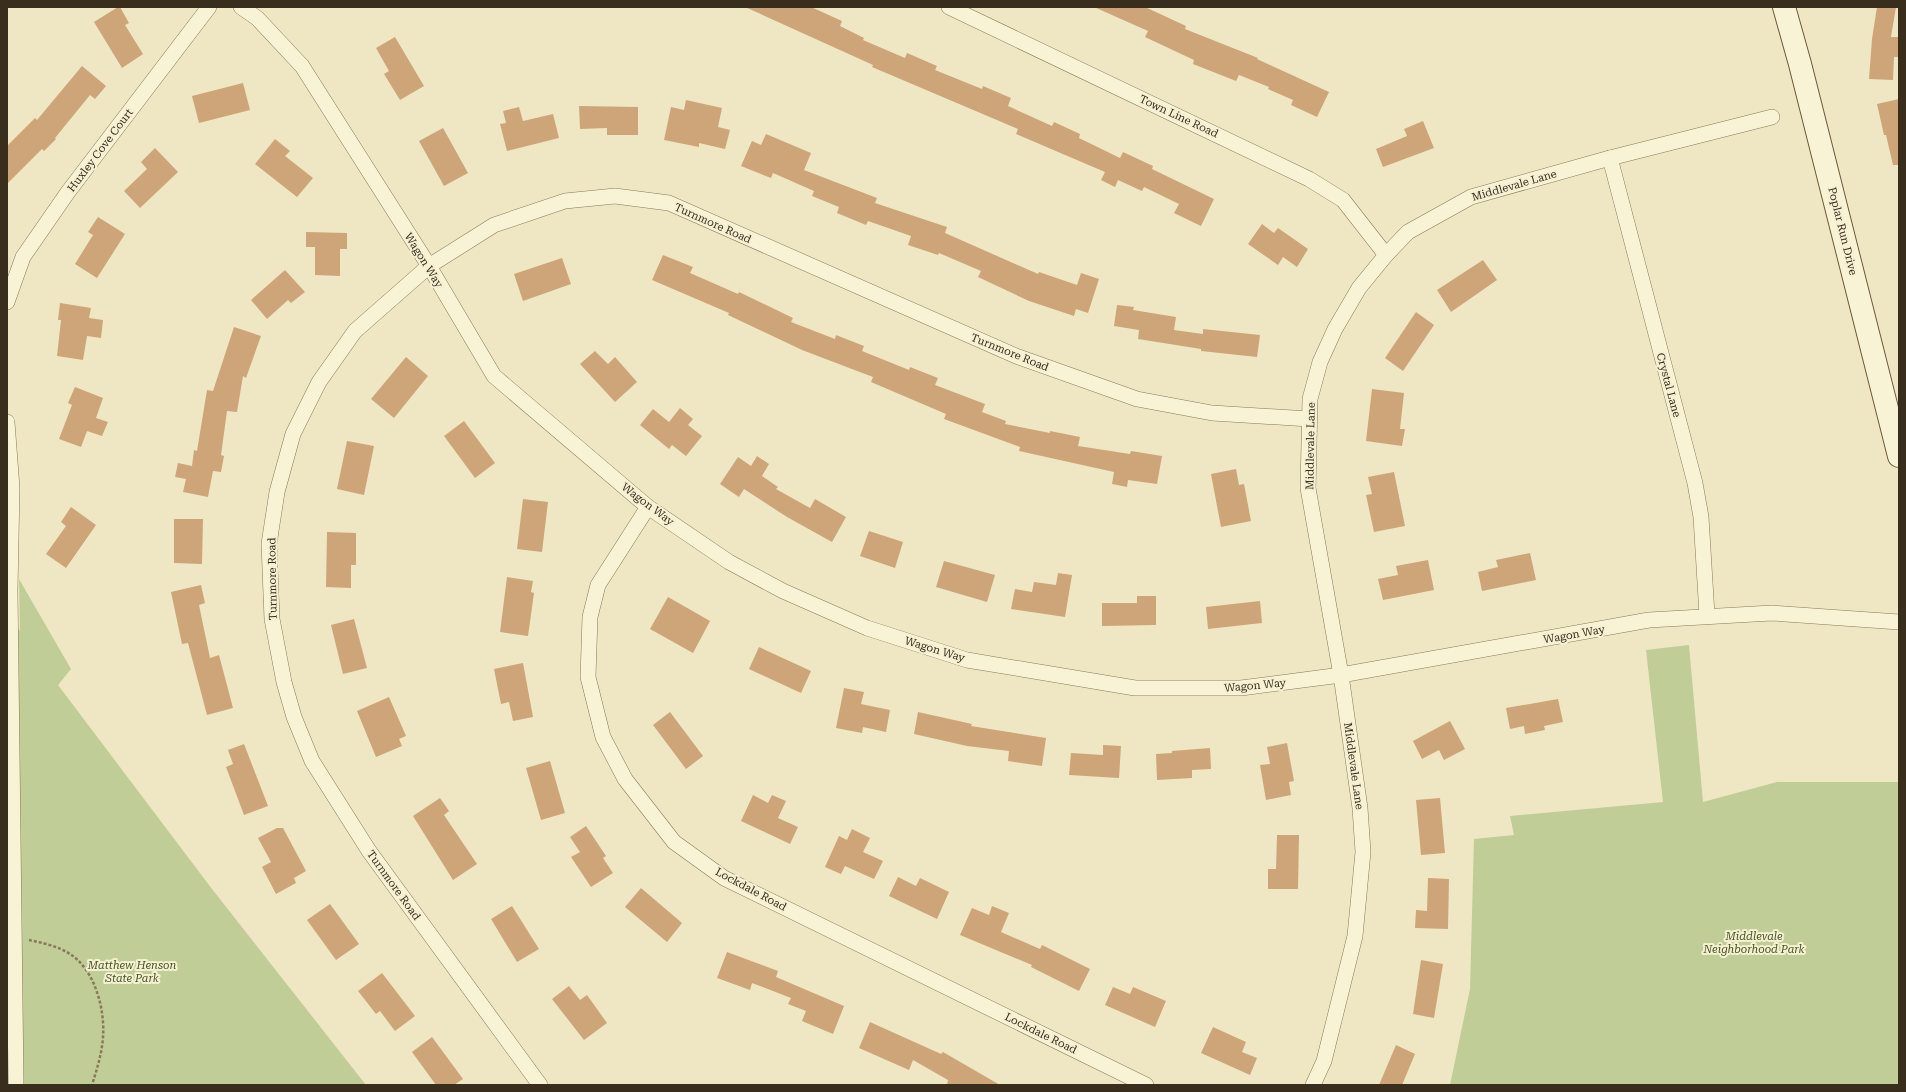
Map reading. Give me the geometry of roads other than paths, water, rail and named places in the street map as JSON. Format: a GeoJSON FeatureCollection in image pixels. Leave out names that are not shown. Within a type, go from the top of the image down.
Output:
{"type":"FeatureCollection","features":[{"type":"Feature","properties":{"kind":"street","name":"Huxley Cove Court"},"geometry":{"type":"LineString","coordinates":[[7,302],[23,257],[68,192],[209,7]]}},
{"type":"Feature","properties":{"kind":"street","name":"Wagon Way"},"geometry":{"type":"LineString","coordinates":[[241,7],[257,18],[302,66],[429,266],[494,376],[648,507],[729,562],[783,591],[866,628],[967,660],[1135,688],[1241,688],[1341,675],[1649,620],[1707,615],[1772,613],[1899,622]]}},
{"type":"Feature","properties":{"kind":"street","name":"Town Line Road"},"geometry":{"type":"LineString","coordinates":[[949,7],[1309,179],[1343,200],[1386,255]]}},
{"type":"Feature","properties":{"kind":"street","name":"Poplar Run Drive"},"geometry":{"type":"LineString","coordinates":[[1784,7],[1800,64],[1899,456]]}},
{"type":"Feature","properties":{"kind":"street","name":"Middlevale Lane"},"geometry":{"type":"LineString","coordinates":[[1313,1085],[1324,1061],[1355,936],[1363,852],[1360,808],[1341,675],[1308,488],[1310,399],[1320,362],[1335,329],[1359,288],[1386,255],[1408,232],[1471,197],[1610,158],[1772,117]]}},
{"type":"Feature","properties":{"kind":"street","name":"Crystal Lane"},"geometry":{"type":"LineString","coordinates":[[1610,158],[1695,483],[1701,516],[1707,615]]}},
{"type":"Feature","properties":{"kind":"street","name":"Turnmore Road"},"geometry":{"type":"LineString","coordinates":[[540,1085],[369,851],[312,761],[294,717],[284,682],[272,619],[269,544],[277,492],[293,434],[319,382],[355,331],[429,266],[494,225],[566,201],[615,196],[669,203],[1016,356],[1137,399],[1212,413],[1309,419]]}},
{"type":"Feature","properties":{"kind":"street"},"geometry":{"type":"LineString","coordinates":[[7,422],[12,488],[10,590],[16,1085]]}},
{"type":"Feature","properties":{"kind":"street","name":"Lockdale Road"},"geometry":{"type":"LineString","coordinates":[[648,507],[598,585],[590,617],[588,677],[603,737],[625,779],[674,842],[724,878],[1146,1085]]}},
{"type":"Feature","properties":{"kind":"park label","name":"Middlevale Neighborhood Park"},"geometry":{"type":"Point","coordinates":[1754,942]}},
{"type":"Feature","properties":{"kind":"park label","name":"Matthew Henson State Park"},"geometry":{"type":"Point","coordinates":[132,971]}}]}
